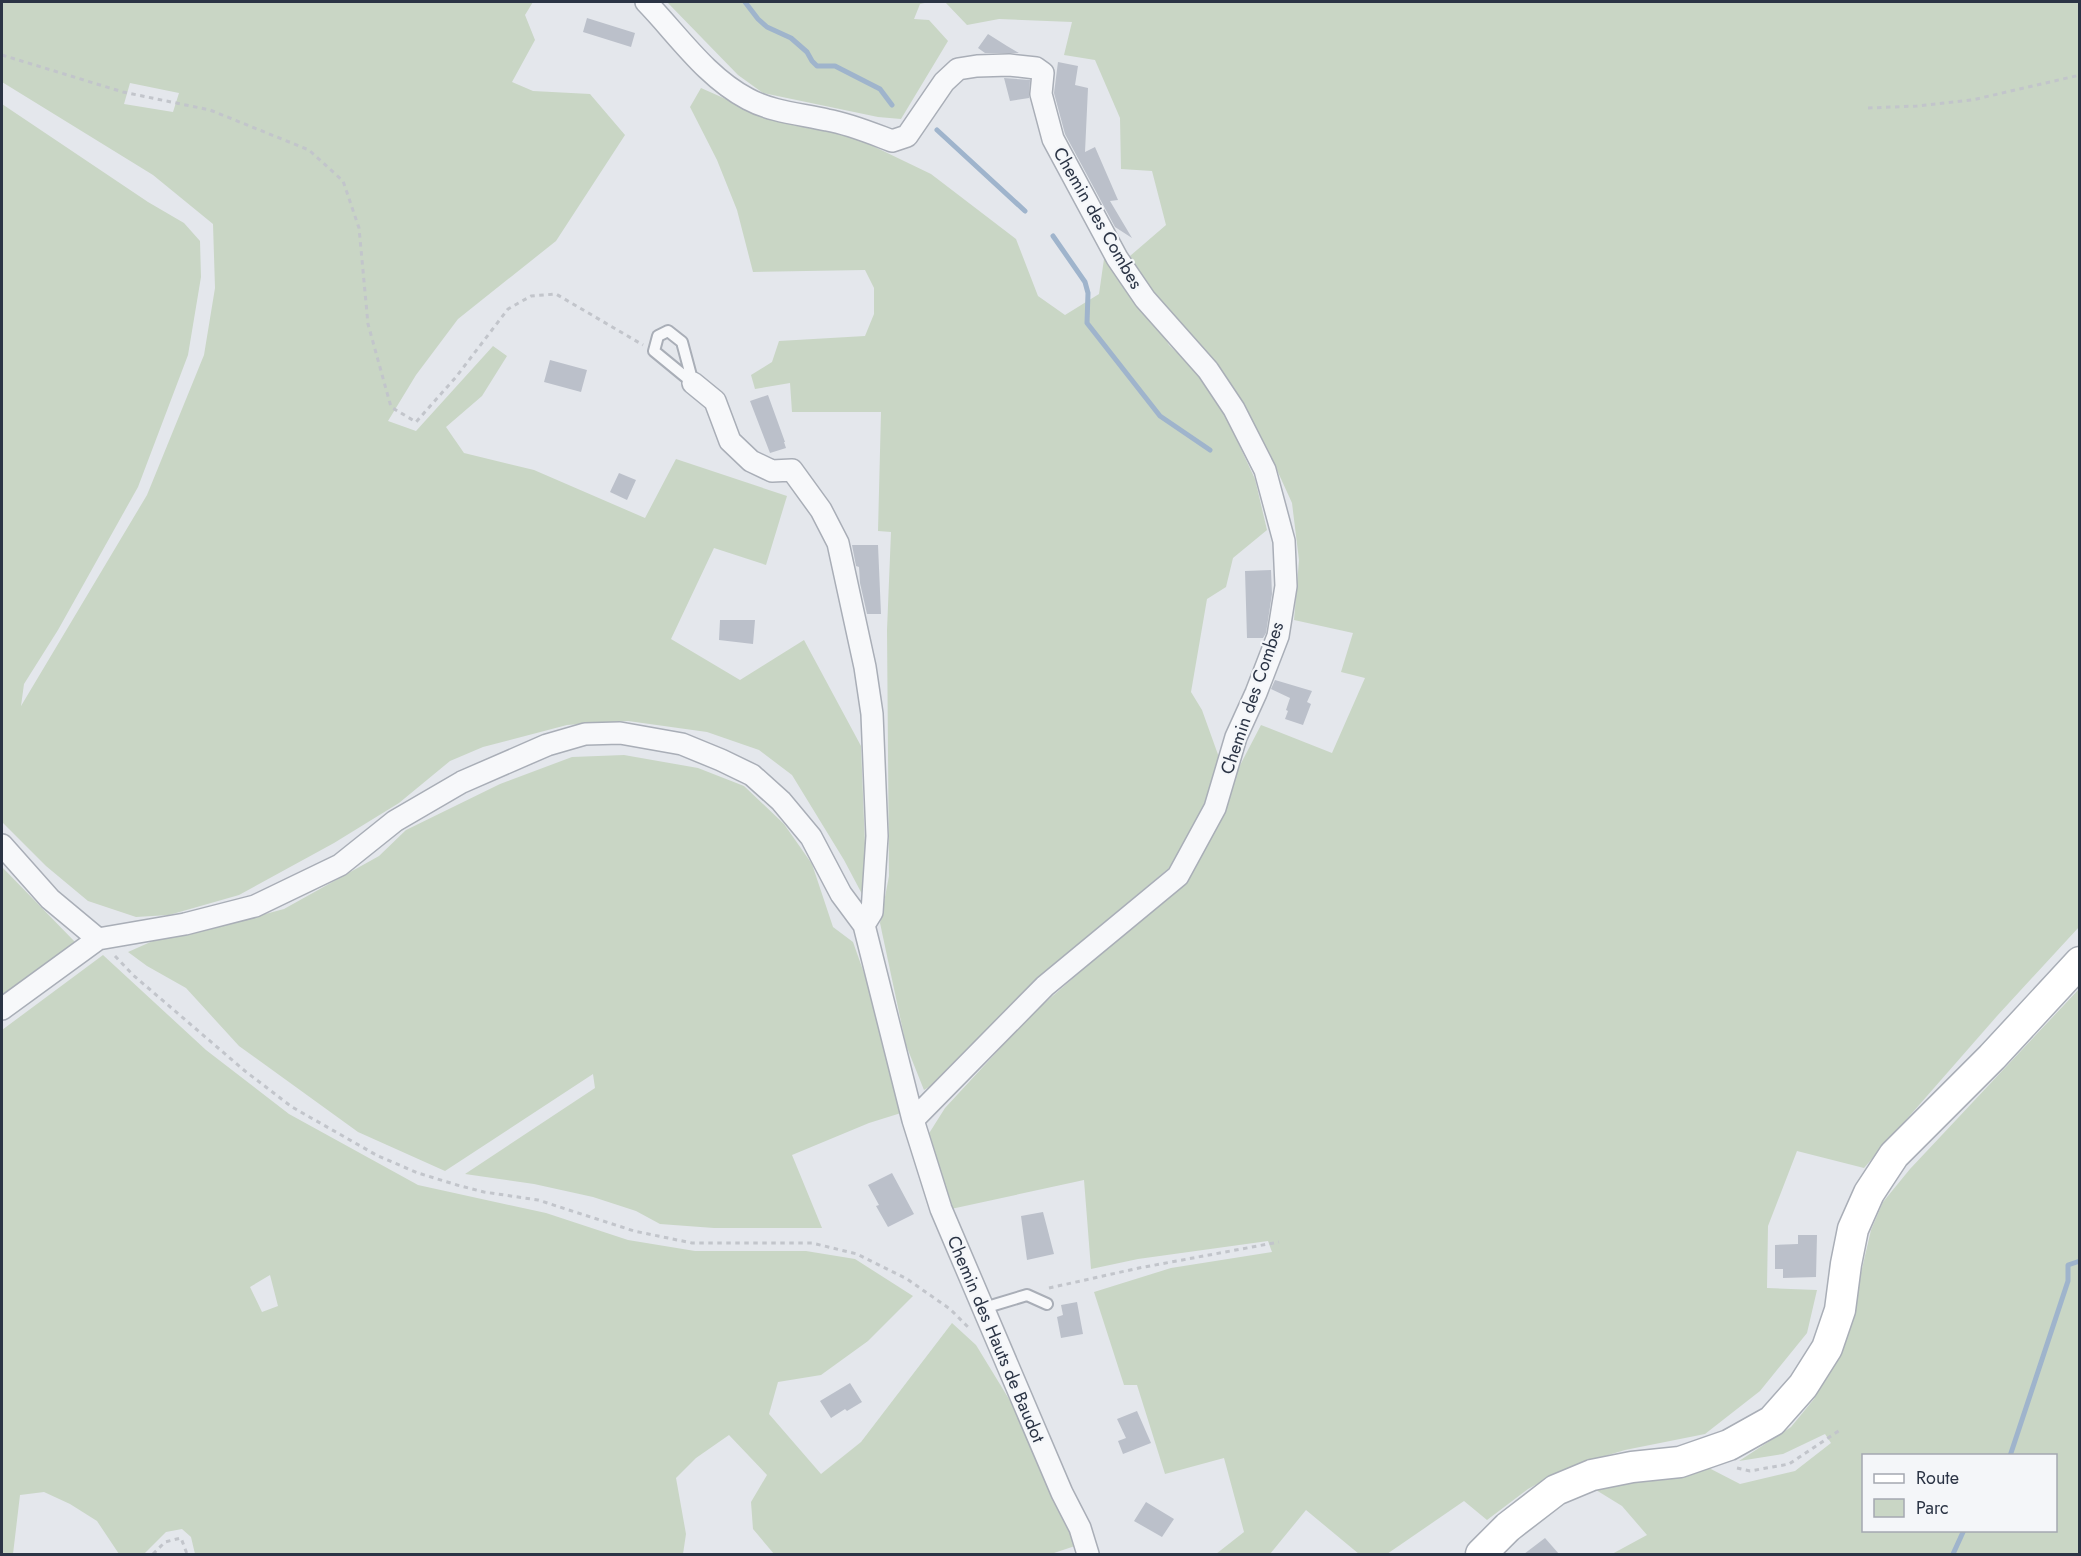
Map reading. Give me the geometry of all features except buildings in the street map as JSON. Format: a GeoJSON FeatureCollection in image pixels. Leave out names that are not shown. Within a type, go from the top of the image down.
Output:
{"type":"FeatureCollection","features":[{"type":"Feature","properties":{"kind":"street","name":"Chemin des Combes"},"geometry":{"type":"LineString","coordinates":[[646,2],[717,78],[748,99],[792,114],[862,129],[892,141],[907,136],[944,82],[958,69],[1009,65],[1036,69],[1044,73],[1041,94],[1053,139],[1117,258],[1145,299],[1208,370],[1234,409],[1265,470],[1284,541],[1286,586],[1278,636],[1236,737],[1215,808],[1178,876],[1045,986],[913,1120]]}},
{"type":"Feature","properties":{"kind":"street"},"geometry":{"type":"LineString","coordinates":[[2,1009],[98,939],[185,924],[255,906],[340,865],[395,821],[462,782],[548,745],[585,734],[620,734],[682,744],[752,775],[781,801],[811,837],[841,894],[864,925],[872,912],[877,836],[872,714],[865,667],[838,543],[821,510],[792,470],[772,471],[751,461],[730,441],[715,401],[693,383]]}},
{"type":"Feature","properties":{"kind":"street"},"geometry":{"type":"LineString","coordinates":[[2,845],[50,899],[98,939]]}},
{"type":"Feature","properties":{"kind":"street","name":"Chemin des Hauts de Baudot"},"geometry":{"type":"LineString","coordinates":[[864,925],[913,1120],[941,1209],[1062,1493],[1080,1528],[1088,1554]]}},
{"type":"Feature","properties":{"kind":"street"},"geometry":{"type":"LineString","coordinates":[[1481,1554],[1508,1527],[1556,1490],[1592,1475],[1632,1467],[1680,1462],[1729,1445],[1772,1421],[1803,1386],[1827,1347],[1840,1310],[1853,1229],[1869,1192],[1894,1155],[1992,1057],[2079,962]]}},
{"type":"Feature","properties":{"kind":"lane"},"geometry":{"type":"LineString","coordinates":[[668,331],[682,342],[693,383],[654,351],[658,336],[668,331]]}},
{"type":"Feature","properties":{"kind":"lane"},"geometry":{"type":"LineString","coordinates":[[984,1308],[1027,1295],[1047,1304]]}},
{"type":"Feature","properties":{"kind":"path"},"geometry":{"type":"LineString","coordinates":[[2,55],[123,92],[210,110],[309,150],[343,181],[359,228],[368,324],[391,407],[416,422],[456,377],[508,309],[531,296],[556,294],[654,351]]}},
{"type":"Feature","properties":{"kind":"path"},"geometry":{"type":"LineString","coordinates":[[1868,108],[1972,100],[2079,75]]}},
{"type":"Feature","properties":{"kind":"path"},"geometry":{"type":"LineString","coordinates":[[98,939],[133,975],[245,1071],[292,1107],[341,1137],[378,1156],[418,1173],[457,1185],[484,1192],[538,1200],[645,1234],[692,1243],[812,1243],[857,1254],[907,1279],[950,1309],[972,1332]]}},
{"type":"Feature","properties":{"kind":"path"},"geometry":{"type":"LineString","coordinates":[[1027,1295],[1139,1268],[1279,1242]]}},
{"type":"Feature","properties":{"kind":"path"},"geometry":{"type":"LineString","coordinates":[[1712,1451],[1727,1466],[1750,1471],[1789,1464],[1840,1431]]}},
{"type":"Feature","properties":{"kind":"path"},"geometry":{"type":"LineString","coordinates":[[153,1554],[165,1542],[182,1538],[187,1554]]}},
{"type":"Feature","properties":{"kind":"green space"},"geometry":{"type":"Polygon","coordinates":[[[2,2],[533,2],[525,15],[535,40],[512,82],[533,91],[590,94],[625,135],[556,241],[458,319],[416,375],[388,421],[416,431],[493,346],[507,356],[482,396],[446,427],[464,453],[534,470],[645,518],[676,459],[787,496],[766,565],[714,548],[671,639],[740,680],[804,640],[861,746],[866,869],[862,894],[792,775],[759,750],[707,732],[628,721],[567,725],[483,747],[450,761],[399,803],[334,843],[239,895],[169,915],[136,917],[88,901],[46,866],[2,822],[2,104],[148,202],[184,223],[200,241],[201,277],[188,355],[138,487],[58,630],[24,684],[21,706],[147,495],[204,355],[215,288],[213,224],[153,175],[2,82],[2,2]],[[130,83],[124,104],[173,112],[179,93],[130,83]]]}},
{"type":"Feature","properties":{"kind":"green space"},"geometry":{"type":"Polygon","coordinates":[[[667,2],[929,2],[920,4],[914,19],[929,20],[948,41],[901,119],[878,117],[763,93],[738,75],[667,2]]]}},
{"type":"Feature","properties":{"kind":"green space"},"geometry":{"type":"Polygon","coordinates":[[[945,2],[2079,2],[2079,927],[1997,1016],[1864,1168],[1797,1151],[1768,1226],[1767,1288],[1817,1290],[1807,1333],[1760,1391],[1705,1434],[1625,1450],[1585,1462],[1528,1489],[1487,1520],[1464,1501],[1387,1554],[1359,1554],[1306,1510],[1270,1554],[1216,1554],[1244,1532],[1224,1458],[1165,1474],[1137,1385],[1124,1385],[1094,1292],[1171,1268],[1272,1252],[1268,1241],[1138,1259],[1091,1269],[1084,1180],[951,1209],[928,1135],[945,1108],[1031,1015],[1176,888],[1261,725],[1332,753],[1365,678],[1341,672],[1353,633],[1294,620],[1299,560],[1292,503],[1272,459],[1214,363],[1150,294],[1130,256],[1166,225],[1152,171],[1121,169],[1120,118],[1095,60],[1064,55],[1072,22],[999,19],[967,25],[945,2]]]}},
{"type":"Feature","properties":{"kind":"green space"},"geometry":{"type":"Polygon","coordinates":[[[701,88],[746,108],[850,135],[931,174],[1016,239],[1038,296],[1065,315],[1099,294],[1105,252],[1169,345],[1203,377],[1226,417],[1255,479],[1267,530],[1233,558],[1226,587],[1207,599],[1191,692],[1202,710],[1221,763],[1207,808],[1169,868],[1078,944],[940,1080],[924,1090],[906,1045],[880,923],[889,876],[887,630],[891,532],[878,531],[881,412],[792,412],[790,383],[755,389],[751,375],[772,362],[779,341],[865,336],[874,314],[874,288],[865,270],[753,272],[737,210],[717,160],[690,107],[701,88]]]}},
{"type":"Feature","properties":{"kind":"green space"},"geometry":{"type":"Polygon","coordinates":[[[624,755],[698,768],[744,786],[784,824],[812,864],[833,927],[853,942],[875,1004],[901,1113],[869,1123],[792,1155],[822,1228],[714,1228],[660,1224],[636,1211],[593,1197],[534,1184],[465,1174],[595,1088],[593,1074],[445,1171],[358,1132],[239,1046],[186,988],[147,966],[128,952],[155,940],[197,932],[284,909],[379,856],[406,830],[500,784],[572,757],[624,755]]]}},
{"type":"Feature","properties":{"kind":"green space"},"geometry":{"type":"Polygon","coordinates":[[[2,867],[75,942],[2,996],[2,867]]]}},
{"type":"Feature","properties":{"kind":"green space"},"geometry":{"type":"Polygon","coordinates":[[[103,955],[206,1050],[289,1114],[418,1185],[546,1213],[628,1240],[695,1251],[806,1251],[855,1259],[913,1296],[868,1341],[821,1375],[778,1382],[769,1414],[821,1474],[861,1442],[952,1323],[976,1345],[1012,1404],[1078,1545],[1051,1554],[774,1554],[753,1529],[751,1502],[767,1475],[729,1435],[696,1458],[676,1478],[686,1534],[683,1554],[195,1554],[191,1537],[182,1529],[166,1532],[144,1554],[119,1554],[97,1521],[70,1504],[44,1492],[20,1495],[13,1554],[2,1554],[2,1030],[103,955]],[[270,1275],[250,1287],[262,1312],[278,1306],[270,1275]]]}},
{"type":"Feature","properties":{"kind":"green space"},"geometry":{"type":"Polygon","coordinates":[[[2079,989],[2079,1554],[1612,1554],[1647,1535],[1622,1506],[1596,1490],[1625,1480],[1670,1479],[1707,1467],[1740,1484],[1795,1471],[1831,1443],[1825,1434],[1783,1454],[1739,1461],[1791,1427],[1814,1399],[1848,1329],[1871,1230],[1883,1202],[1910,1169],[2079,989]]]}},
{"type":"Feature","properties":{"kind":"waterway"},"geometry":{"type":"LineString","coordinates":[[745,2],[758,19],[767,27],[791,38],[807,52],[817,66],[835,66],[880,89],[892,105]]}},
{"type":"Feature","properties":{"kind":"waterway"},"geometry":{"type":"LineString","coordinates":[[937,130],[1025,211]]}},
{"type":"Feature","properties":{"kind":"waterway"},"geometry":{"type":"LineString","coordinates":[[1053,236],[1085,282],[1088,293],[1087,323],[1160,416],[1210,450]]}},
{"type":"Feature","properties":{"kind":"waterway"},"geometry":{"type":"LineString","coordinates":[[2011,1454],[2068,1281],[2068,1265],[2080,1261]]}},
{"type":"Feature","properties":{"kind":"waterway"},"geometry":{"type":"LineString","coordinates":[[1953,1554],[1963,1532]]}}]}
